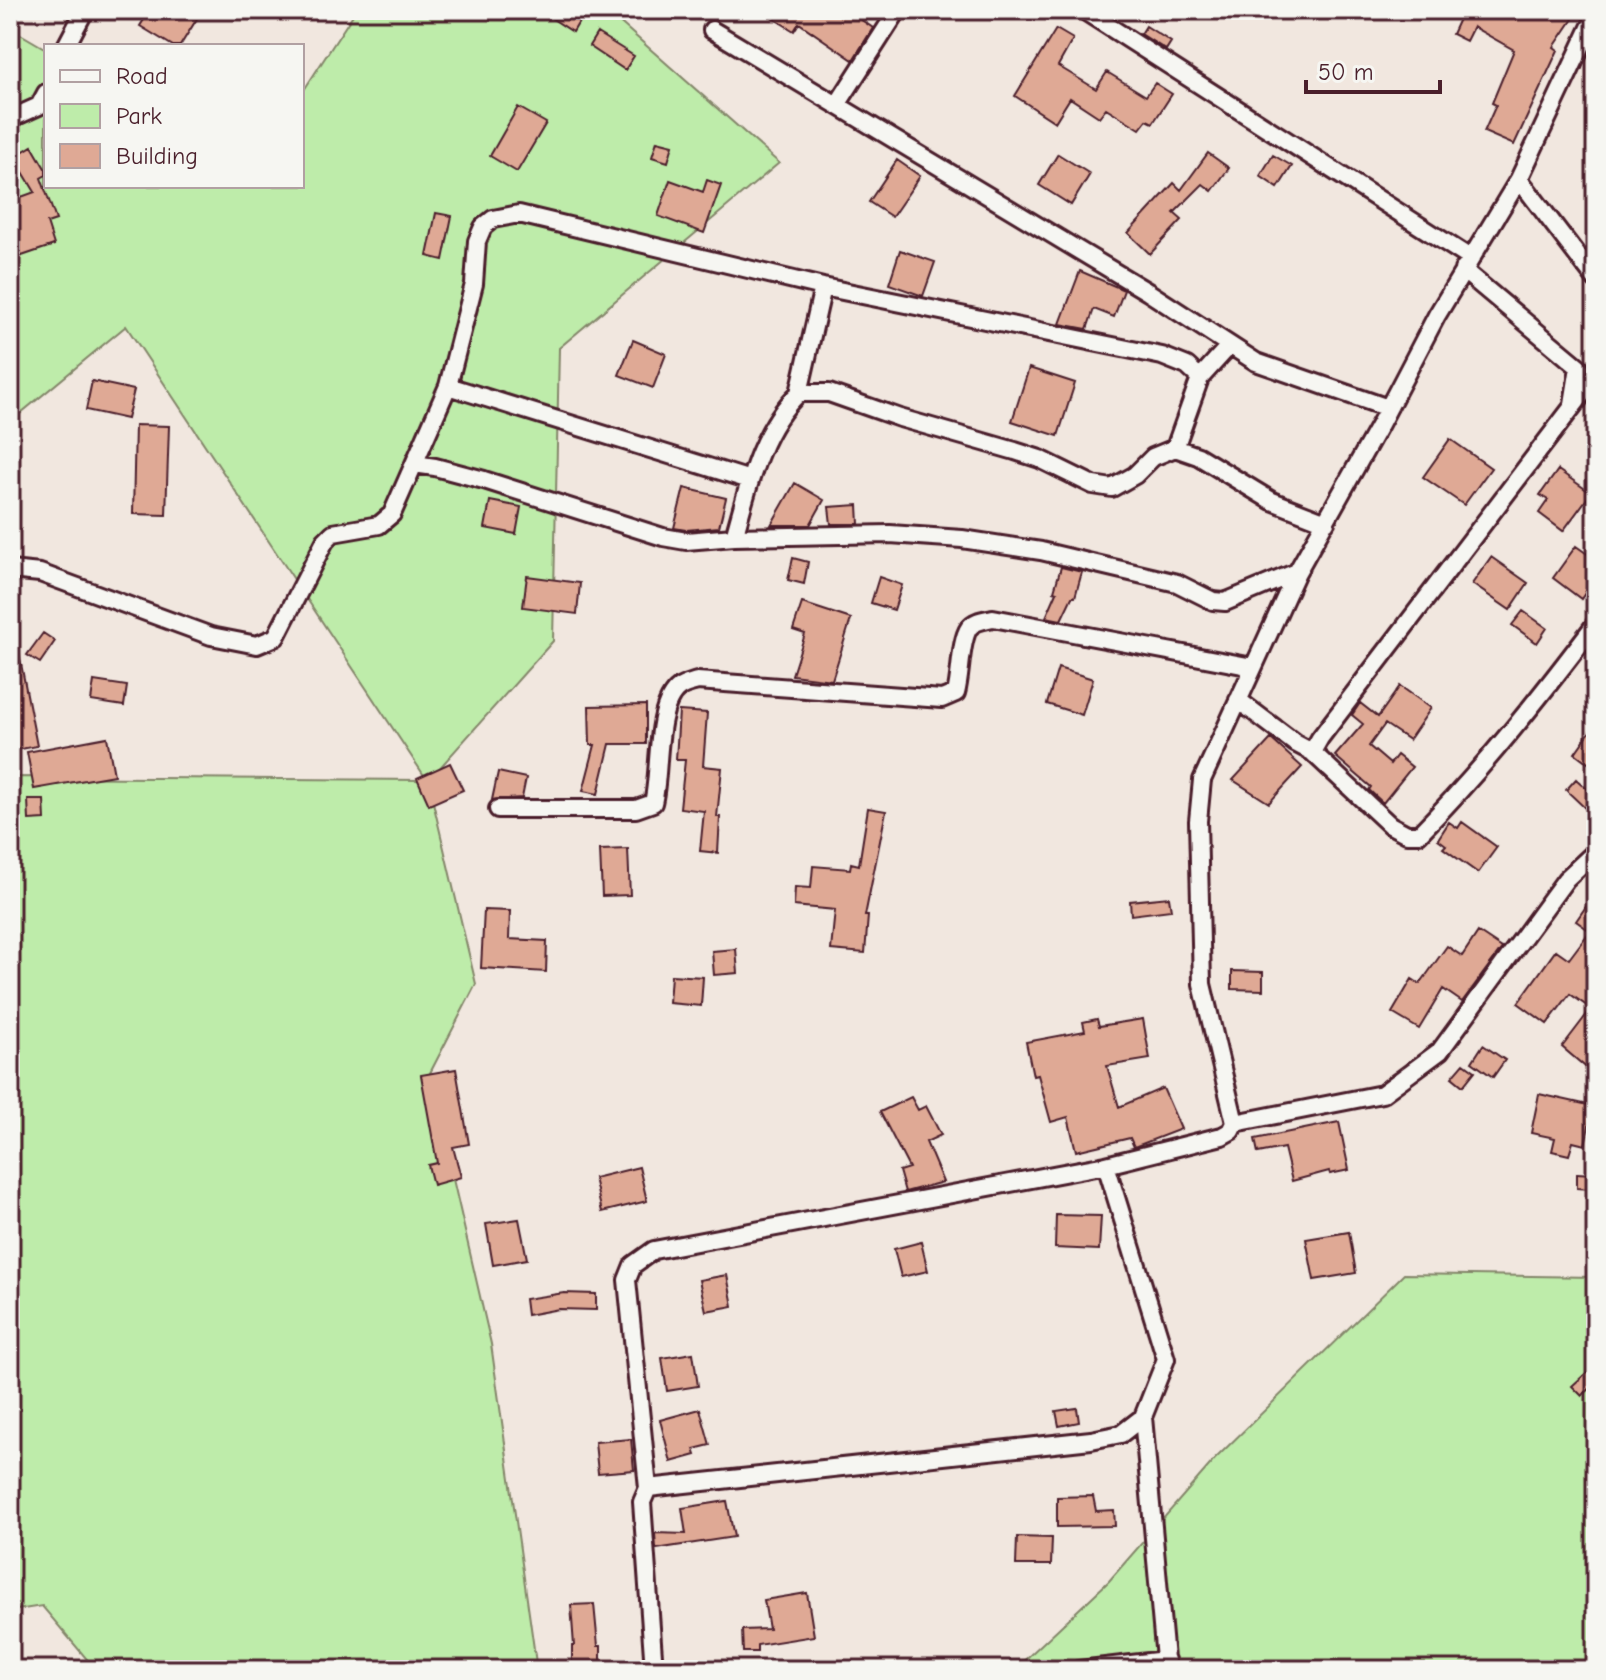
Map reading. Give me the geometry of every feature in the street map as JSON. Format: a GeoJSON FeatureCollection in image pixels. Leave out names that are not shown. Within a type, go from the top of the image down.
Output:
{"type":"FeatureCollection","features":[{"type":"Feature","properties":{"kind":"street"},"geometry":{"type":"LineString","coordinates":[[67,44],[85,10]]}},
{"type":"Feature","properties":{"kind":"street"},"geometry":{"type":"LineString","coordinates":[[837,105],[898,10]]}},
{"type":"Feature","properties":{"kind":"street"},"geometry":{"type":"LineString","coordinates":[[1083,10],[1467,264],[1579,367],[1573,406]]}},
{"type":"Feature","properties":{"kind":"street"},"geometry":{"type":"LineString","coordinates":[[654,1670],[642,1502],[648,1488],[627,1280],[633,1265],[654,1250],[1106,1165],[1222,1136],[1231,1131],[1235,1123],[1202,984],[1198,821],[1202,780],[1297,572],[1437,315],[1519,179],[1596,15]]}},
{"type":"Feature","properties":{"kind":"street"},"geometry":{"type":"LineString","coordinates":[[712,30],[1134,284],[1256,362],[1388,408]]}},
{"type":"Feature","properties":{"kind":"street"},"geometry":{"type":"LineString","coordinates":[[10,119],[39,106],[44,97]]}},
{"type":"Feature","properties":{"kind":"street"},"geometry":{"type":"LineString","coordinates":[[1519,179],[1596,280]]}},
{"type":"Feature","properties":{"kind":"street"},"geometry":{"type":"LineString","coordinates":[[10,570],[40,573],[211,636],[257,645],[276,637],[325,541],[333,533],[379,525],[392,514],[448,386],[474,284],[477,241],[483,227],[493,219],[519,214],[823,287],[1162,356],[1187,366],[1200,378]]}},
{"type":"Feature","properties":{"kind":"street"},"geometry":{"type":"LineString","coordinates":[[734,537],[750,480],[782,410],[799,393],[823,287]]}},
{"type":"Feature","properties":{"kind":"street"},"geometry":{"type":"LineString","coordinates":[[1175,448],[1200,378],[1230,345]]}},
{"type":"Feature","properties":{"kind":"street"},"geometry":{"type":"LineString","coordinates":[[1312,752],[1596,376]]}},
{"type":"Feature","properties":{"kind":"street"},"geometry":{"type":"LineString","coordinates":[[448,386],[750,480]]}},
{"type":"Feature","properties":{"kind":"street"},"geometry":{"type":"LineString","coordinates":[[799,393],[829,393],[900,418],[1040,459],[1093,485],[1112,488],[1135,475],[1153,457],[1175,448],[1198,456],[1272,501],[1326,522]]}},
{"type":"Feature","properties":{"kind":"street"},"geometry":{"type":"LineString","coordinates":[[414,464],[484,480],[663,537],[686,541],[890,534],[962,539],[1041,551],[1177,583],[1213,601],[1225,602],[1297,572]]}},
{"type":"Feature","properties":{"kind":"street"},"geometry":{"type":"LineString","coordinates":[[498,809],[636,809],[653,803],[658,784],[663,717],[679,687],[697,681],[942,699],[956,693],[970,627],[993,618],[1253,667]]}},
{"type":"Feature","properties":{"kind":"street"},"geometry":{"type":"LineString","coordinates":[[1238,700],[1295,743],[1312,752],[1390,825],[1407,834],[1419,834],[1471,781],[1596,623]]}},
{"type":"Feature","properties":{"kind":"street"},"geometry":{"type":"LineString","coordinates":[[1235,1123],[1382,1094],[1440,1051],[1566,879],[1596,851]]}},
{"type":"Feature","properties":{"kind":"street"},"geometry":{"type":"LineString","coordinates":[[1079,1670],[1166,1665],[1143,1417],[1166,1359],[1106,1165]]}},
{"type":"Feature","properties":{"kind":"street"},"geometry":{"type":"LineString","coordinates":[[648,1488],[1091,1440],[1121,1434],[1143,1417]]}},
{"type":"Feature","properties":{"kind":"green space"},"geometry":{"type":"Polygon","coordinates":[[[356,10],[606,10],[779,163],[559,348],[553,641],[428,781],[476,984],[429,1075],[491,1344],[537,1670],[96,1670],[42,1606],[10,1611],[10,777],[427,780],[126,326],[10,422],[10,28],[44,48],[44,188],[304,188],[304,90],[356,10]]]}},
{"type":"Feature","properties":{"kind":"green space"},"geometry":{"type":"Polygon","coordinates":[[[1404,1274],[1596,1277],[1596,1670],[1014,1670],[1109,1581],[1215,1459],[1404,1274]]]}},
{"type":"Feature","properties":{"kind":"building"},"geometry":{"type":"Polygon","coordinates":[[[150,10],[186,10],[198,17],[181,44],[170,44],[140,26],[150,10]]]}},
{"type":"Feature","properties":{"kind":"building"},"geometry":{"type":"Polygon","coordinates":[[[539,10],[586,10],[573,32],[539,10]]]}},
{"type":"Feature","properties":{"kind":"building"},"geometry":{"type":"Polygon","coordinates":[[[760,10],[847,10],[873,28],[853,60],[799,23],[794,31],[760,10]]]}},
{"type":"Feature","properties":{"kind":"building"},"geometry":{"type":"Polygon","coordinates":[[[1463,10],[1579,10],[1554,47],[1558,50],[1514,145],[1484,132],[1496,105],[1492,103],[1514,50],[1473,27],[1466,41],[1452,34],[1463,10]]]}},
{"type":"Feature","properties":{"kind":"building"},"geometry":{"type":"Polygon","coordinates":[[[1146,26],[1171,42],[1166,50],[1141,34],[1146,26]]]}},
{"type":"Feature","properties":{"kind":"building"},"geometry":{"type":"Polygon","coordinates":[[[1056,29],[1073,39],[1058,66],[1096,89],[1107,72],[1146,96],[1155,83],[1172,94],[1153,123],[1147,120],[1140,129],[1106,108],[1099,117],[1070,98],[1055,122],[1015,96],[1056,29]]]}},
{"type":"Feature","properties":{"kind":"building"},"geometry":{"type":"Polygon","coordinates":[[[597,33],[634,56],[625,70],[589,46],[597,33]]]}},
{"type":"Feature","properties":{"kind":"building"},"geometry":{"type":"Polygon","coordinates":[[[518,107],[546,123],[517,172],[490,156],[518,107]]]}},
{"type":"Feature","properties":{"kind":"building"},"geometry":{"type":"Polygon","coordinates":[[[657,141],[673,145],[668,162],[652,157],[657,141]]]}},
{"type":"Feature","properties":{"kind":"building"},"geometry":{"type":"Polygon","coordinates":[[[32,146],[44,167],[44,176],[41,178],[56,220],[47,223],[54,245],[10,260],[10,201],[35,192],[14,157],[32,146]]]}},
{"type":"Feature","properties":{"kind":"building"},"geometry":{"type":"Polygon","coordinates":[[[1208,153],[1229,168],[1212,191],[1203,184],[1174,213],[1182,220],[1150,254],[1128,233],[1174,183],[1181,190],[1208,153]]]}},
{"type":"Feature","properties":{"kind":"building"},"geometry":{"type":"Polygon","coordinates":[[[1058,154],[1090,174],[1071,205],[1039,185],[1058,154]]]}},
{"type":"Feature","properties":{"kind":"building"},"geometry":{"type":"Polygon","coordinates":[[[1273,155],[1292,166],[1278,188],[1260,176],[1273,155]]]}},
{"type":"Feature","properties":{"kind":"building"},"geometry":{"type":"Polygon","coordinates":[[[897,160],[920,176],[892,217],[869,202],[897,160]]]}},
{"type":"Feature","properties":{"kind":"building"},"geometry":{"type":"Polygon","coordinates":[[[670,180],[703,192],[707,180],[721,185],[704,233],[658,216],[670,180]]]}},
{"type":"Feature","properties":{"kind":"building"},"geometry":{"type":"Polygon","coordinates":[[[436,213],[452,216],[443,260],[427,256],[436,213]]]}},
{"type":"Feature","properties":{"kind":"building"},"geometry":{"type":"Polygon","coordinates":[[[900,250],[935,262],[923,296],[889,284],[900,250]]]}},
{"type":"Feature","properties":{"kind":"building"},"geometry":{"type":"Polygon","coordinates":[[[1080,271],[1124,290],[1114,317],[1094,309],[1087,329],[1060,324],[1080,271]]]}},
{"type":"Feature","properties":{"kind":"building"},"geometry":{"type":"Polygon","coordinates":[[[633,340],[666,354],[653,388],[619,375],[633,340]]]}},
{"type":"Feature","properties":{"kind":"building"},"geometry":{"type":"Polygon","coordinates":[[[1029,368],[1075,383],[1058,436],[1012,421],[1029,368]]]}},
{"type":"Feature","properties":{"kind":"building"},"geometry":{"type":"Polygon","coordinates":[[[92,381],[134,390],[127,419],[86,410],[92,381]]]}},
{"type":"Feature","properties":{"kind":"building"},"geometry":{"type":"Polygon","coordinates":[[[135,425],[169,426],[166,515],[133,514],[135,425]]]}},
{"type":"Feature","properties":{"kind":"building"},"geometry":{"type":"Polygon","coordinates":[[[1450,439],[1491,468],[1464,505],[1423,477],[1450,439]]]}},
{"type":"Feature","properties":{"kind":"building"},"geometry":{"type":"Polygon","coordinates":[[[1558,470],[1591,493],[1563,531],[1539,513],[1548,500],[1540,495],[1558,470]]]}},
{"type":"Feature","properties":{"kind":"building"},"geometry":{"type":"Polygon","coordinates":[[[795,483],[824,500],[810,525],[771,525],[795,483]]]}},
{"type":"Feature","properties":{"kind":"building"},"geometry":{"type":"Polygon","coordinates":[[[684,488],[726,498],[719,527],[674,528],[684,488]]]}},
{"type":"Feature","properties":{"kind":"building"},"geometry":{"type":"Polygon","coordinates":[[[490,501],[521,507],[516,534],[485,528],[490,501]]]}},
{"type":"Feature","properties":{"kind":"building"},"geometry":{"type":"Polygon","coordinates":[[[858,505],[859,524],[831,524],[829,507],[858,505]]]}},
{"type":"Feature","properties":{"kind":"building"},"geometry":{"type":"Polygon","coordinates":[[[1576,546],[1596,560],[1596,577],[1581,599],[1553,578],[1576,546]]]}},
{"type":"Feature","properties":{"kind":"building"},"geometry":{"type":"Polygon","coordinates":[[[1491,557],[1528,583],[1510,610],[1472,584],[1491,557]]]}},
{"type":"Feature","properties":{"kind":"building"},"geometry":{"type":"Polygon","coordinates":[[[793,558],[808,562],[804,584],[788,580],[793,558]]]}},
{"type":"Feature","properties":{"kind":"building"},"geometry":{"type":"Polygon","coordinates":[[[1061,567],[1082,572],[1075,597],[1072,597],[1061,620],[1046,617],[1057,592],[1054,591],[1061,567]]]}},
{"type":"Feature","properties":{"kind":"building"},"geometry":{"type":"Polygon","coordinates":[[[527,576],[580,583],[577,614],[523,607],[527,576]]]}},
{"type":"Feature","properties":{"kind":"building"},"geometry":{"type":"Polygon","coordinates":[[[879,577],[902,585],[894,610],[871,603],[879,577]]]}},
{"type":"Feature","properties":{"kind":"building"},"geometry":{"type":"Polygon","coordinates":[[[802,603],[851,619],[832,680],[792,675],[805,634],[793,630],[802,603]]]}},
{"type":"Feature","properties":{"kind":"building"},"geometry":{"type":"Polygon","coordinates":[[[1523,611],[1547,628],[1537,643],[1512,625],[1523,611]]]}},
{"type":"Feature","properties":{"kind":"building"},"geometry":{"type":"Polygon","coordinates":[[[43,633],[55,641],[40,663],[27,655],[43,633]]]}},
{"type":"Feature","properties":{"kind":"building"},"geometry":{"type":"Polygon","coordinates":[[[17,643],[37,746],[10,751],[10,644],[17,643]]]}},
{"type":"Feature","properties":{"kind":"building"},"geometry":{"type":"Polygon","coordinates":[[[1058,668],[1093,679],[1082,715],[1047,704],[1058,668]]]}},
{"type":"Feature","properties":{"kind":"building"},"geometry":{"type":"Polygon","coordinates":[[[94,681],[127,686],[124,706],[91,701],[94,681]]]}},
{"type":"Feature","properties":{"kind":"building"},"geometry":{"type":"Polygon","coordinates":[[[1400,686],[1431,708],[1409,740],[1385,724],[1369,746],[1390,764],[1397,755],[1412,767],[1383,803],[1369,790],[1371,787],[1335,756],[1363,724],[1352,715],[1360,703],[1378,717],[1400,686]]]}},
{"type":"Feature","properties":{"kind":"building"},"geometry":{"type":"Polygon","coordinates":[[[646,705],[646,744],[610,744],[598,794],[583,791],[595,745],[590,745],[589,706],[646,705]]]}},
{"type":"Feature","properties":{"kind":"building"},"geometry":{"type":"Polygon","coordinates":[[[679,711],[707,713],[703,766],[722,768],[717,817],[720,817],[718,853],[700,851],[704,811],[680,808],[685,760],[676,760],[679,711]]]}},
{"type":"Feature","properties":{"kind":"building"},"geometry":{"type":"Polygon","coordinates":[[[1596,723],[1596,757],[1591,765],[1575,753],[1596,723]]]}},
{"type":"Feature","properties":{"kind":"building"},"geometry":{"type":"Polygon","coordinates":[[[107,737],[114,775],[34,789],[27,752],[107,737]]]}},
{"type":"Feature","properties":{"kind":"building"},"geometry":{"type":"Polygon","coordinates":[[[1271,739],[1302,767],[1269,803],[1233,780],[1271,739]]]}},
{"type":"Feature","properties":{"kind":"building"},"geometry":{"type":"Polygon","coordinates":[[[450,763],[463,790],[429,805],[417,778],[450,763]]]}},
{"type":"Feature","properties":{"kind":"building"},"geometry":{"type":"Polygon","coordinates":[[[498,772],[526,778],[522,798],[492,800],[498,772]]]}},
{"type":"Feature","properties":{"kind":"building"},"geometry":{"type":"Polygon","coordinates":[[[1576,779],[1596,797],[1587,810],[1566,790],[1576,779]]]}},
{"type":"Feature","properties":{"kind":"building"},"geometry":{"type":"Polygon","coordinates":[[[28,800],[44,800],[45,819],[29,820],[28,800]]]}},
{"type":"Feature","properties":{"kind":"building"},"geometry":{"type":"Polygon","coordinates":[[[868,808],[886,811],[865,916],[868,916],[865,953],[831,950],[835,910],[794,906],[795,887],[811,888],[813,866],[850,869],[851,863],[859,865],[868,808]]]}},
{"type":"Feature","properties":{"kind":"building"},"geometry":{"type":"Polygon","coordinates":[[[1449,822],[1458,828],[1462,822],[1497,847],[1478,873],[1443,848],[1446,845],[1438,839],[1449,822]]]}},
{"type":"Feature","properties":{"kind":"building"},"geometry":{"type":"Polygon","coordinates":[[[628,849],[630,895],[602,896],[600,850],[628,849]]]}},
{"type":"Feature","properties":{"kind":"building"},"geometry":{"type":"Polygon","coordinates":[[[1596,892],[1596,1076],[1562,1047],[1591,1009],[1570,994],[1547,1024],[1518,1003],[1556,950],[1569,959],[1590,931],[1576,921],[1596,892]]]}},
{"type":"Feature","properties":{"kind":"building"},"geometry":{"type":"Polygon","coordinates":[[[1169,897],[1171,910],[1131,915],[1130,901],[1169,897]]]}},
{"type":"Feature","properties":{"kind":"building"},"geometry":{"type":"Polygon","coordinates":[[[484,910],[510,911],[509,939],[547,941],[546,972],[481,968],[484,910]]]}},
{"type":"Feature","properties":{"kind":"building"},"geometry":{"type":"Polygon","coordinates":[[[1478,932],[1502,948],[1462,1002],[1443,989],[1419,1029],[1392,1013],[1412,979],[1420,984],[1447,946],[1462,956],[1478,932]]]}},
{"type":"Feature","properties":{"kind":"building"},"geometry":{"type":"Polygon","coordinates":[[[736,949],[738,973],[714,975],[712,951],[736,949]]]}},
{"type":"Feature","properties":{"kind":"building"},"geometry":{"type":"Polygon","coordinates":[[[1232,971],[1263,972],[1263,990],[1232,989],[1232,971]]]}},
{"type":"Feature","properties":{"kind":"building"},"geometry":{"type":"Polygon","coordinates":[[[671,975],[703,977],[701,1006],[669,1003],[671,975]]]}},
{"type":"Feature","properties":{"kind":"building"},"geometry":{"type":"Polygon","coordinates":[[[1097,1019],[1099,1026],[1143,1019],[1150,1059],[1107,1066],[1119,1107],[1163,1088],[1181,1129],[1134,1147],[1130,1138],[1076,1151],[1068,1117],[1051,1122],[1038,1075],[1033,1076],[1026,1042],[1085,1031],[1083,1022],[1097,1019]]]}},
{"type":"Feature","properties":{"kind":"building"},"geometry":{"type":"Polygon","coordinates":[[[1483,1045],[1505,1060],[1493,1077],[1472,1062],[1483,1045]]]}},
{"type":"Feature","properties":{"kind":"building"},"geometry":{"type":"Polygon","coordinates":[[[1464,1063],[1475,1071],[1463,1086],[1452,1077],[1464,1063]]]}},
{"type":"Feature","properties":{"kind":"building"},"geometry":{"type":"Polygon","coordinates":[[[456,1069],[469,1144],[453,1147],[461,1177],[433,1185],[428,1165],[437,1163],[421,1075],[456,1069]]]}},
{"type":"Feature","properties":{"kind":"building"},"geometry":{"type":"Polygon","coordinates":[[[1539,1094],[1593,1106],[1585,1145],[1573,1142],[1569,1155],[1552,1151],[1555,1138],[1531,1133],[1539,1094]]]}},
{"type":"Feature","properties":{"kind":"building"},"geometry":{"type":"Polygon","coordinates":[[[911,1097],[918,1110],[926,1106],[941,1135],[926,1142],[943,1182],[905,1192],[899,1171],[909,1168],[880,1112],[911,1097]]]}},
{"type":"Feature","properties":{"kind":"building"},"geometry":{"type":"Polygon","coordinates":[[[1339,1122],[1349,1170],[1330,1174],[1329,1171],[1292,1181],[1284,1148],[1258,1153],[1255,1139],[1339,1122]]]}},
{"type":"Feature","properties":{"kind":"building"},"geometry":{"type":"Polygon","coordinates":[[[639,1167],[647,1201],[602,1212],[594,1178],[639,1167]]]}},
{"type":"Feature","properties":{"kind":"building"},"geometry":{"type":"Polygon","coordinates":[[[1577,1173],[1592,1174],[1591,1189],[1577,1188],[1577,1173]]]}},
{"type":"Feature","properties":{"kind":"building"},"geometry":{"type":"Polygon","coordinates":[[[1056,1215],[1101,1216],[1099,1250],[1055,1248],[1056,1215]]]}},
{"type":"Feature","properties":{"kind":"building"},"geometry":{"type":"Polygon","coordinates":[[[519,1219],[527,1259],[493,1265],[486,1224],[519,1219]]]}},
{"type":"Feature","properties":{"kind":"building"},"geometry":{"type":"Polygon","coordinates":[[[1349,1232],[1356,1273],[1314,1280],[1306,1239],[1349,1232]]]}},
{"type":"Feature","properties":{"kind":"building"},"geometry":{"type":"Polygon","coordinates":[[[921,1242],[928,1271],[901,1277],[894,1249],[921,1242]]]}},
{"type":"Feature","properties":{"kind":"building"},"geometry":{"type":"Polygon","coordinates":[[[727,1275],[733,1306],[706,1311],[699,1280],[727,1275]]]}},
{"type":"Feature","properties":{"kind":"building"},"geometry":{"type":"Polygon","coordinates":[[[564,1293],[596,1294],[596,1310],[559,1309],[527,1315],[525,1299],[564,1293]]]}},
{"type":"Feature","properties":{"kind":"building"},"geometry":{"type":"Polygon","coordinates":[[[693,1353],[698,1386],[667,1391],[662,1358],[693,1353]]]}},
{"type":"Feature","properties":{"kind":"building"},"geometry":{"type":"Polygon","coordinates":[[[1596,1364],[1596,1383],[1582,1396],[1572,1386],[1596,1364]]]}},
{"type":"Feature","properties":{"kind":"building"},"geometry":{"type":"Polygon","coordinates":[[[1077,1408],[1079,1422],[1059,1426],[1056,1411],[1077,1408]]]}},
{"type":"Feature","properties":{"kind":"building"},"geometry":{"type":"Polygon","coordinates":[[[700,1409],[710,1445],[694,1449],[696,1455],[671,1462],[660,1420],[700,1409]]]}},
{"type":"Feature","properties":{"kind":"building"},"geometry":{"type":"Polygon","coordinates":[[[631,1439],[634,1470],[598,1473],[595,1442],[631,1439]]]}},
{"type":"Feature","properties":{"kind":"building"},"geometry":{"type":"Polygon","coordinates":[[[1093,1496],[1096,1511],[1114,1510],[1115,1526],[1057,1527],[1057,1497],[1093,1496]]]}},
{"type":"Feature","properties":{"kind":"building"},"geometry":{"type":"Polygon","coordinates":[[[727,1501],[734,1537],[656,1549],[655,1533],[686,1534],[682,1508],[727,1501]]]}},
{"type":"Feature","properties":{"kind":"building"},"geometry":{"type":"Polygon","coordinates":[[[1017,1537],[1052,1538],[1051,1565],[1016,1565],[1017,1537]]]}},
{"type":"Feature","properties":{"kind":"building"},"geometry":{"type":"Polygon","coordinates":[[[807,1593],[814,1636],[757,1645],[757,1652],[743,1652],[742,1630],[769,1629],[764,1600],[807,1593]]]}},
{"type":"Feature","properties":{"kind":"building"},"geometry":{"type":"Polygon","coordinates":[[[594,1604],[598,1646],[601,1646],[601,1670],[572,1670],[571,1605],[594,1604]]]}}]}
